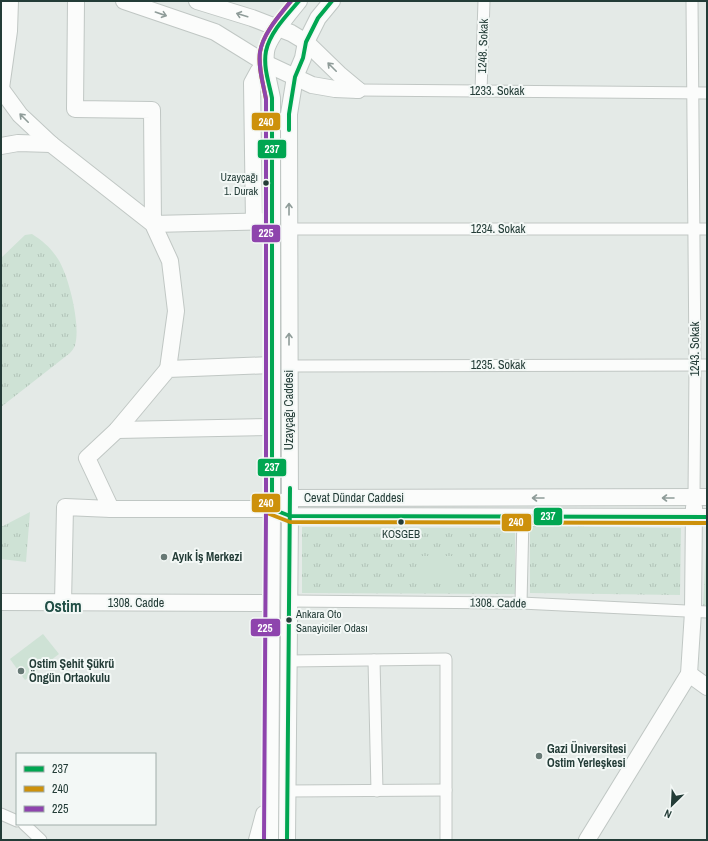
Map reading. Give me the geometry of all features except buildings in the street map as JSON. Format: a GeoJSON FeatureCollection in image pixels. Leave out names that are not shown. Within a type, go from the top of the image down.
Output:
{"type":"FeatureCollection","features":[{"type":"Feature","properties":{"kind":"street"},"geometry":{"type":"LineString","coordinates":[[10,1],[9,31],[1,89],[20,115],[51,144],[153,224],[272,222]]}},
{"type":"Feature","properties":{"kind":"street"},"geometry":{"type":"LineString","coordinates":[[9,31],[21,1]]}},
{"type":"Feature","properties":{"kind":"street"},"geometry":{"type":"LineString","coordinates":[[76,1],[75,109],[152,110],[153,224],[170,261],[176,311],[168,369],[117,430],[86,458],[111,509]]}},
{"type":"Feature","properties":{"kind":"street"},"geometry":{"type":"LineString","coordinates":[[124,1],[215,32],[265,63],[312,85],[335,89],[358,90]]}},
{"type":"Feature","properties":{"kind":"street"},"geometry":{"type":"LineString","coordinates":[[197,1],[252,18],[291,33],[306,42],[358,90]]}},
{"type":"Feature","properties":{"kind":"street"},"geometry":{"type":"LineString","coordinates":[[254,222],[252,83],[265,63],[268,42],[299,1]]}},
{"type":"Feature","properties":{"kind":"street"},"geometry":{"type":"LineString","coordinates":[[306,42],[318,18],[332,1]]}},
{"type":"Feature","properties":{"kind":"street","name":"1248. Sokak"},"geometry":{"type":"LineString","coordinates":[[481,90],[484,1]]}},
{"type":"Feature","properties":{"kind":"street","name":"1243. Sokak"},"geometry":{"type":"LineString","coordinates":[[689,674],[700,612],[701,498],[695,365],[692,1]]}},
{"type":"Feature","properties":{"kind":"street","name":"Uzayçağı Caddesi"},"geometry":{"type":"LineString","coordinates":[[287,840],[290,601],[289,114],[295,77],[303,58],[306,42]]}},
{"type":"Feature","properties":{"kind":"street","name":"Uzayçağı Caddesi"},"geometry":{"type":"LineString","coordinates":[[265,63],[272,98],[270,840]]}},
{"type":"Feature","properties":{"kind":"street","name":"1233. Sokak"},"geometry":{"type":"LineString","coordinates":[[358,90],[707,93]]}},
{"type":"Feature","properties":{"kind":"street"},"geometry":{"type":"LineString","coordinates":[[1,146],[18,143],[51,144]]}},
{"type":"Feature","properties":{"kind":"street","name":"1234. Sokak"},"geometry":{"type":"LineString","coordinates":[[289,229],[707,229]]}},
{"type":"Feature","properties":{"kind":"street"},"geometry":{"type":"LineString","coordinates":[[168,369],[271,365]]}},
{"type":"Feature","properties":{"kind":"street","name":"1235. Sokak"},"geometry":{"type":"LineString","coordinates":[[289,366],[707,366]]}},
{"type":"Feature","properties":{"kind":"street"},"geometry":{"type":"LineString","coordinates":[[117,430],[272,427]]}},
{"type":"Feature","properties":{"kind":"street","name":"Cevat Dündar Caddesi"},"geometry":{"type":"LineString","coordinates":[[272,509],[290,498],[701,498]]}},
{"type":"Feature","properties":{"kind":"street"},"geometry":{"type":"LineString","coordinates":[[63,603],[65,507],[111,509],[272,509]]}},
{"type":"Feature","properties":{"kind":"street","name":"Cevat Dündar Caddesi"},"geometry":{"type":"LineString","coordinates":[[272,509],[290,516],[700,517]]}},
{"type":"Feature","properties":{"kind":"street"},"geometry":{"type":"LineString","coordinates":[[521,603],[523,517]]}},
{"type":"Feature","properties":{"kind":"street","name":"1308. Cadde"},"geometry":{"type":"LineString","coordinates":[[290,601],[521,603],[700,612]]}},
{"type":"Feature","properties":{"kind":"street","name":"1308. Cadde"},"geometry":{"type":"LineString","coordinates":[[1,602],[271,603]]}},
{"type":"Feature","properties":{"kind":"street"},"geometry":{"type":"LineString","coordinates":[[289,661],[446,659],[446,840]]}},
{"type":"Feature","properties":{"kind":"street"},"geometry":{"type":"LineString","coordinates":[[374,660],[377,790]]}},
{"type":"Feature","properties":{"kind":"street"},"geometry":{"type":"LineString","coordinates":[[587,840],[689,674],[707,687]]}},
{"type":"Feature","properties":{"kind":"street"},"geometry":{"type":"LineString","coordinates":[[288,791],[446,790]]}},
{"type":"Feature","properties":{"kind":"street"},"geometry":{"type":"LineString","coordinates":[[257,840],[270,796]]}},
{"type":"Feature","properties":{"kind":"street"},"geometry":{"type":"LineString","coordinates":[[1,814],[16,821]]}},
{"type":"Feature","properties":{"kind":"street"},"geometry":{"type":"LineString","coordinates":[[25,825],[41,840]]}},
{"type":"Feature","properties":{"kind":"green space"},"geometry":{"type":"Polygon","coordinates":[[[32,234],[53,251],[66,277],[75,314],[75,345],[70,353],[1,407],[1,258],[25,235],[32,234]]]}},
{"type":"Feature","properties":{"kind":"green space"},"geometry":{"type":"Polygon","coordinates":[[[30,512],[26,562],[1,559],[1,527],[30,512]]]}},
{"type":"Feature","properties":{"kind":"green space"},"geometry":{"type":"Polygon","coordinates":[[[530,526],[681,528],[680,595],[530,593],[530,526]]]}},
{"type":"Feature","properties":{"kind":"green space"},"geometry":{"type":"Polygon","coordinates":[[[302,527],[515,528],[515,594],[302,593],[302,527]]]}},
{"type":"Feature","properties":{"kind":"green space"},"geometry":{"type":"Polygon","coordinates":[[[707,528],[707,607],[703,607],[707,528]]]}},
{"type":"Feature","properties":{"kind":"green space"},"geometry":{"type":"Polygon","coordinates":[[[421,556],[456,556],[456,579],[421,579],[421,556]]]}},
{"type":"Feature","properties":{"kind":"green space"},"geometry":{"type":"Polygon","coordinates":[[[43,634],[59,654],[25,680],[10,659],[43,634]]]}},
{"type":"Feature","properties":{"kind":"transit line","name":"240"},"geometry":{"type":"LineString","coordinates":[[291,1],[268,31],[260,52],[261,75],[266,99],[267,513],[290,522],[707,523]]}},
{"type":"Feature","properties":{"kind":"transit line","name":"225"},"geometry":{"type":"LineString","coordinates":[[264,840],[266,99],[261,75],[260,52],[268,31],[291,1]]}},
{"type":"Feature","properties":{"kind":"transit line","name":"237"},"geometry":{"type":"LineString","coordinates":[[299,1],[284,18],[271,37],[265,57],[272,98],[272,509],[290,516],[707,517]]}},
{"type":"Feature","properties":{"kind":"transit line","name":"237"},"geometry":{"type":"LineString","coordinates":[[289,130],[289,114],[295,77],[303,58],[306,42],[318,18],[332,1]]}},
{"type":"Feature","properties":{"kind":"transit line","name":"237"},"geometry":{"type":"LineString","coordinates":[[287,840],[290,488]]}},
{"type":"Feature","properties":{"kind":"place","name":"Uzayçağı 1. Durak"},"geometry":{"type":"Point","coordinates":[266,183]}},
{"type":"Feature","properties":{"kind":"place","name":"KOSGEB"},"geometry":{"type":"Point","coordinates":[401,522]}},
{"type":"Feature","properties":{"kind":"place","name":"Ayık İş Merkezi"},"geometry":{"type":"Point","coordinates":[164,557]}},
{"type":"Feature","properties":{"kind":"place","name":"Ankara Oto Sanayiciler Odası"},"geometry":{"type":"Point","coordinates":[289,620]}},
{"type":"Feature","properties":{"kind":"place","name":"Ostim Şehit Şükrü Öngün Ortaokulu"},"geometry":{"type":"Point","coordinates":[21,671]}},
{"type":"Feature","properties":{"kind":"place","name":"Gazi Üniversitesi Ostim Yerleşkesi"},"geometry":{"type":"Point","coordinates":[539,756]}},
{"type":"Feature","properties":{"kind":"district","name":"Ostim"},"geometry":{"type":"Point","coordinates":[63,606]}}]}
